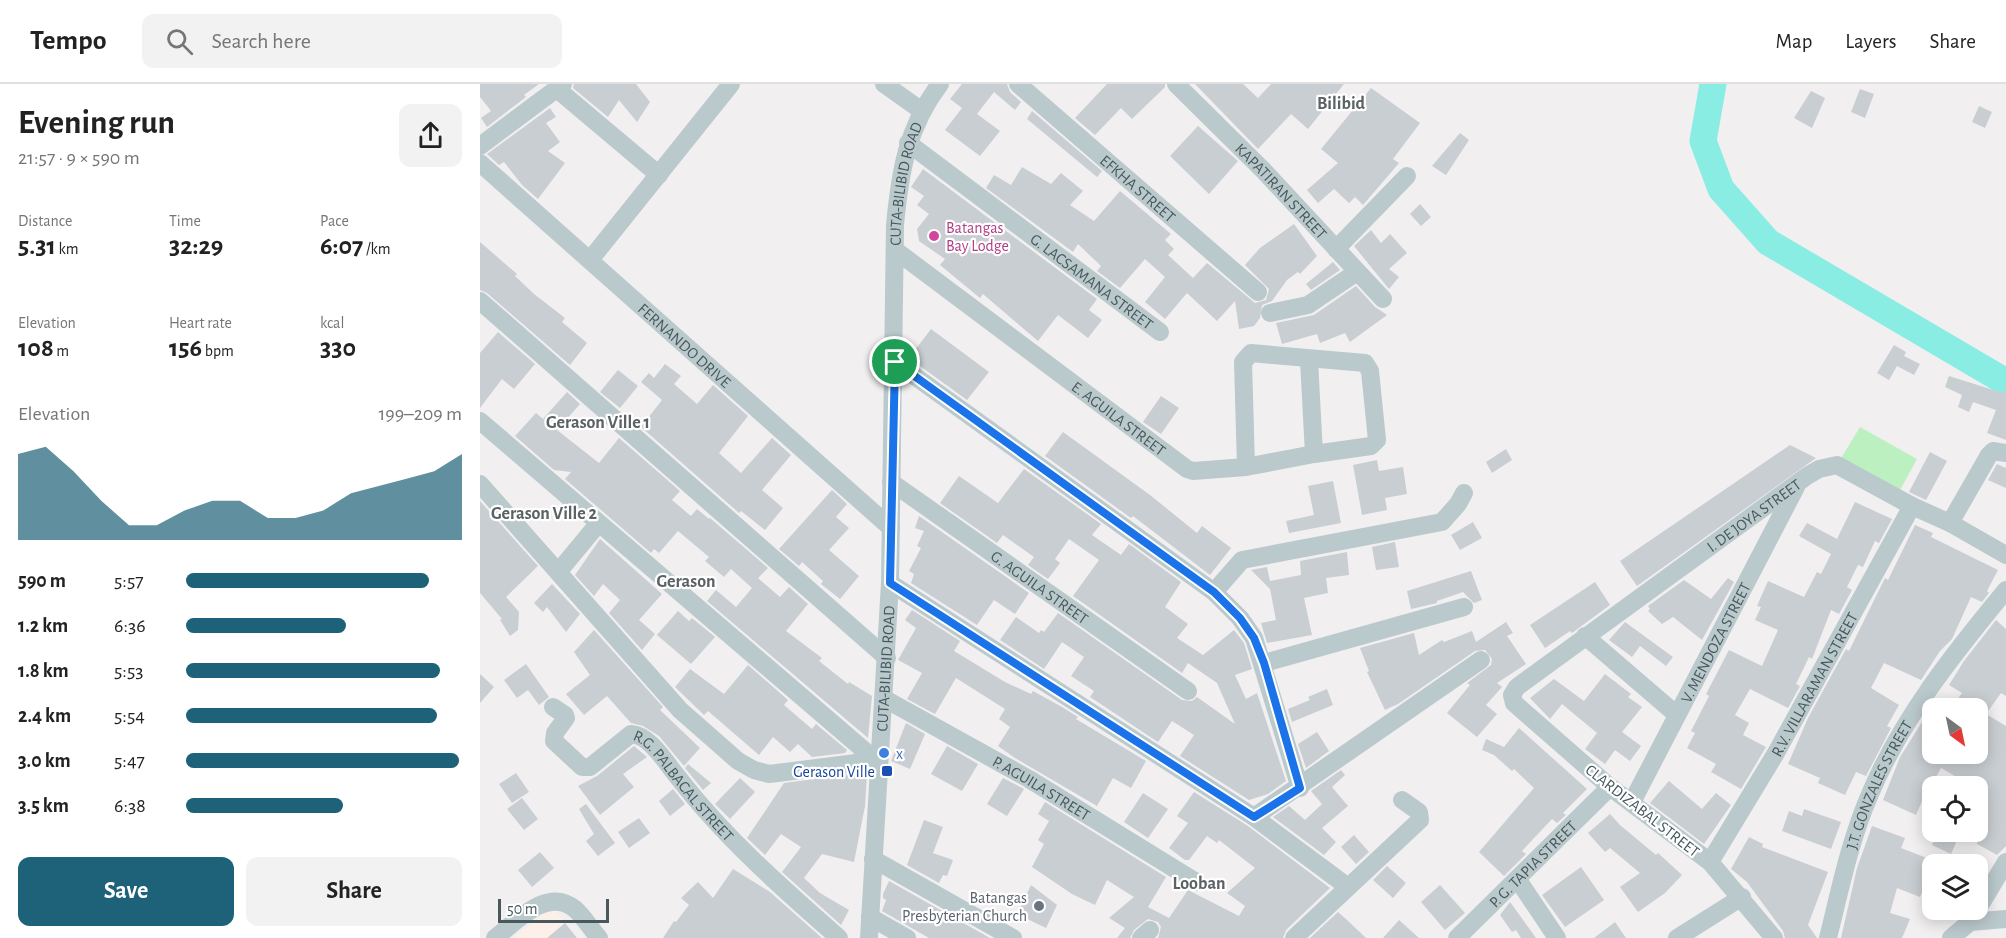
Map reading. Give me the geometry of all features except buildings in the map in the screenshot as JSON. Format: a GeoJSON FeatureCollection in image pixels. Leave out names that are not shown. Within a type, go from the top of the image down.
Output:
{"type":"FeatureCollection","features":[{"type":"Feature","properties":{"kind":"street"},"geometry":{"type":"LineString","coordinates":[[591,260],[731,84]]}},
{"type":"Feature","properties":{"kind":"street"},"geometry":{"type":"LineString","coordinates":[[884,84],[922,111]]}},
{"type":"Feature","properties":{"kind":"street","name":"CUTA-BILIBID ROAD"},"geometry":{"type":"LineString","coordinates":[[869,938],[873,859],[873,759],[885,699],[890,583],[895,250],[898,193],[908,143],[922,111],[940,84]]}},
{"type":"Feature","properties":{"kind":"street","name":"EFKHA STREET"},"geometry":{"type":"LineString","coordinates":[[1018,84],[1258,292]]}},
{"type":"Feature","properties":{"kind":"street","name":"KAPATIRAN STREET"},"geometry":{"type":"LineString","coordinates":[[1176,84],[1263,170],[1383,299]]}},
{"type":"Feature","properties":{"kind":"street"},"geometry":{"type":"LineString","coordinates":[[480,146],[560,86],[659,175]]}},
{"type":"Feature","properties":{"kind":"street","name":"G. LACSAMANA STREET"},"geometry":{"type":"LineString","coordinates":[[908,143],[1160,332]]}},
{"type":"Feature","properties":{"kind":"street","name":"FERNANDO DRIVE"},"geometry":{"type":"LineString","coordinates":[[480,163],[891,528]]}},
{"type":"Feature","properties":{"kind":"street"},"geometry":{"type":"LineString","coordinates":[[1336,249],[1407,176]]}},
{"type":"Feature","properties":{"kind":"street","name":"E. AGUILA STREET"},"geometry":{"type":"LineString","coordinates":[[895,250],[1187,469],[1200,472],[1246,467],[1371,446],[1377,440],[1370,371],[1365,363],[1309,360]]}},
{"type":"Feature","properties":{"kind":"street"},"geometry":{"type":"LineString","coordinates":[[1270,314],[1308,305],[1357,272]]}},
{"type":"Feature","properties":{"kind":"street"},"geometry":{"type":"LineString","coordinates":[[480,301],[887,658]]}},
{"type":"Feature","properties":{"kind":"street"},"geometry":{"type":"LineString","coordinates":[[1246,467],[1243,362],[1251,353],[1309,360],[1314,454]]}},
{"type":"Feature","properties":{"kind":"street"},"geometry":{"type":"LineString","coordinates":[[895,362],[1214,592],[1240,618],[1254,638],[1264,663],[1300,788]]}},
{"type":"Feature","properties":{"kind":"street"},"geometry":{"type":"LineString","coordinates":[[480,421],[873,759]]}},
{"type":"Feature","properties":{"kind":"street"},"geometry":{"type":"LineString","coordinates":[[1950,523],[1989,455],[1993,451],[2006,453]]}},
{"type":"Feature","properties":{"kind":"street","name":"I. DE JOYA STREET"},"geometry":{"type":"LineString","coordinates":[[1516,687],[1818,469],[1837,465],[1912,506],[1950,523],[2006,555]]}},
{"type":"Feature","properties":{"kind":"street","name":"G. AGUILA STREET"},"geometry":{"type":"LineString","coordinates":[[891,482],[1188,691]]}},
{"type":"Feature","properties":{"kind":"street"},"geometry":{"type":"LineString","coordinates":[[480,484],[680,710],[738,761],[754,770],[770,774],[873,759]]}},
{"type":"Feature","properties":{"kind":"street","name":"V. MENDOZA STREET"},"geometry":{"type":"LineString","coordinates":[[1632,802],[1798,484]]}},
{"type":"Feature","properties":{"kind":"street"},"geometry":{"type":"LineString","coordinates":[[1214,592],[1242,560],[1442,522],[1458,504],[1464,492]]}},
{"type":"Feature","properties":{"kind":"street","name":"R.V. VILLARAMAN STREET"},"geometry":{"type":"LineString","coordinates":[[1710,862],[1776,753],[1912,506]]}},
{"type":"Feature","properties":{"kind":"street"},"geometry":{"type":"LineString","coordinates":[[559,572],[598,524]]}},
{"type":"Feature","properties":{"kind":"street"},"geometry":{"type":"LineString","coordinates":[[890,583],[1254,817],[1347,887]]}},
{"type":"Feature","properties":{"kind":"street","name":"J.T. GONZALES STREET"},"geometry":{"type":"LineString","coordinates":[[1828,938],[1854,835],[1870,792],[1907,722],[1928,691],[2006,590]]}},
{"type":"Feature","properties":{"kind":"street"},"geometry":{"type":"LineString","coordinates":[[1264,663],[1464,607]]}},
{"type":"Feature","properties":{"kind":"street"},"geometry":{"type":"LineString","coordinates":[[1585,636],[1677,715]]}},
{"type":"Feature","properties":{"kind":"street"},"geometry":{"type":"LineString","coordinates":[[1254,817],[1300,788],[1481,660]]}},
{"type":"Feature","properties":{"kind":"street","name":"CLARDIZABAL STREET"},"geometry":{"type":"LineString","coordinates":[[1516,687],[1512,695],[1514,703],[1610,788],[1632,802],[1710,862],[1742,897],[1774,938]]}},
{"type":"Feature","properties":{"kind":"street","name":"P. AGUILA STREET"},"geometry":{"type":"LineString","coordinates":[[885,699],[1029,779],[1196,882]]}},
{"type":"Feature","properties":{"kind":"street","name":"R.G. PALBACAL STREET"},"geometry":{"type":"LineString","coordinates":[[553,707],[566,718],[555,733],[554,741],[582,767],[590,767],[631,734],[643,739],[662,757],[702,809],[839,938]]}},
{"type":"Feature","properties":{"kind":"street","name":"P. G. TAPIA STREET"},"geometry":{"type":"LineString","coordinates":[[1456,938],[1610,788]]}},
{"type":"Feature","properties":{"kind":"street"},"geometry":{"type":"LineString","coordinates":[[1294,938],[1420,820],[1419,812],[1402,800]]}},
{"type":"Feature","properties":{"kind":"street"},"geometry":{"type":"LineString","coordinates":[[873,859],[1013,938]]}},
{"type":"Feature","properties":{"kind":"street"},"geometry":{"type":"LineString","coordinates":[[1951,938],[1970,922],[2006,862]]}},
{"type":"Feature","properties":{"kind":"street"},"geometry":{"type":"LineString","coordinates":[[1518,880],[1557,938]]}},
{"type":"Feature","properties":{"kind":"street"},"geometry":{"type":"LineString","coordinates":[[1677,938],[1742,897]]}},
{"type":"Feature","properties":{"kind":"street"},"geometry":{"type":"LineString","coordinates":[[495,938],[541,903],[554,900],[575,909],[599,938]]}},
{"type":"Feature","properties":{"kind":"street"},"geometry":{"type":"LineString","coordinates":[[870,917],[907,938]]}},
{"type":"Feature","properties":{"kind":"street"},"geometry":{"type":"LineString","coordinates":[[1970,922],[2006,919]]}},
{"type":"Feature","properties":{"kind":"shaded area"},"geometry":{"type":"Polygon","coordinates":[[[553,907],[577,938],[514,938],[553,907]]]}},
{"type":"Feature","properties":{"kind":"green space"},"geometry":{"type":"Polygon","coordinates":[[[1860,427],[1917,459],[1899,492],[1840,460],[1860,427]]]}},
{"type":"Feature","properties":{"kind":"waterway"},"geometry":{"type":"LineString","coordinates":[[1713,84],[1703,141],[1721,189],[1768,242],[2006,382]]}},
{"type":"Feature","properties":{"kind":"place","name":"Batangas Bay Lodge"},"geometry":{"type":"Point","coordinates":[934,236]}},
{"type":"Feature","properties":{"kind":"place","name":"x"},"geometry":{"type":"Point","coordinates":[884,753]}},
{"type":"Feature","properties":{"kind":"place","name":"Gerason Ville"},"geometry":{"type":"Point","coordinates":[887,771]}},
{"type":"Feature","properties":{"kind":"place","name":"Batangas Presbyterian Church"},"geometry":{"type":"Point","coordinates":[1039,906]}},
{"type":"Feature","properties":{"kind":"district","name":"Bilibid"},"geometry":{"type":"Point","coordinates":[1341,103]}},
{"type":"Feature","properties":{"kind":"district","name":"Gerason Ville 1"},"geometry":{"type":"Point","coordinates":[598,422]}},
{"type":"Feature","properties":{"kind":"district","name":"Gerason Ville 2"},"geometry":{"type":"Point","coordinates":[544,513]}},
{"type":"Feature","properties":{"kind":"district","name":"Gerason"},"geometry":{"type":"Point","coordinates":[686,581]}},
{"type":"Feature","properties":{"kind":"district","name":"Looban"},"geometry":{"type":"Point","coordinates":[1199,883]}},
{"type":"Feature","properties":{"kind":"route"},"geometry":{"type":"LineString","coordinates":[[895,362],[1214,592],[1240,618],[1254,638],[1264,663],[1300,788],[1254,817],[890,583],[895,362]]}}]}
